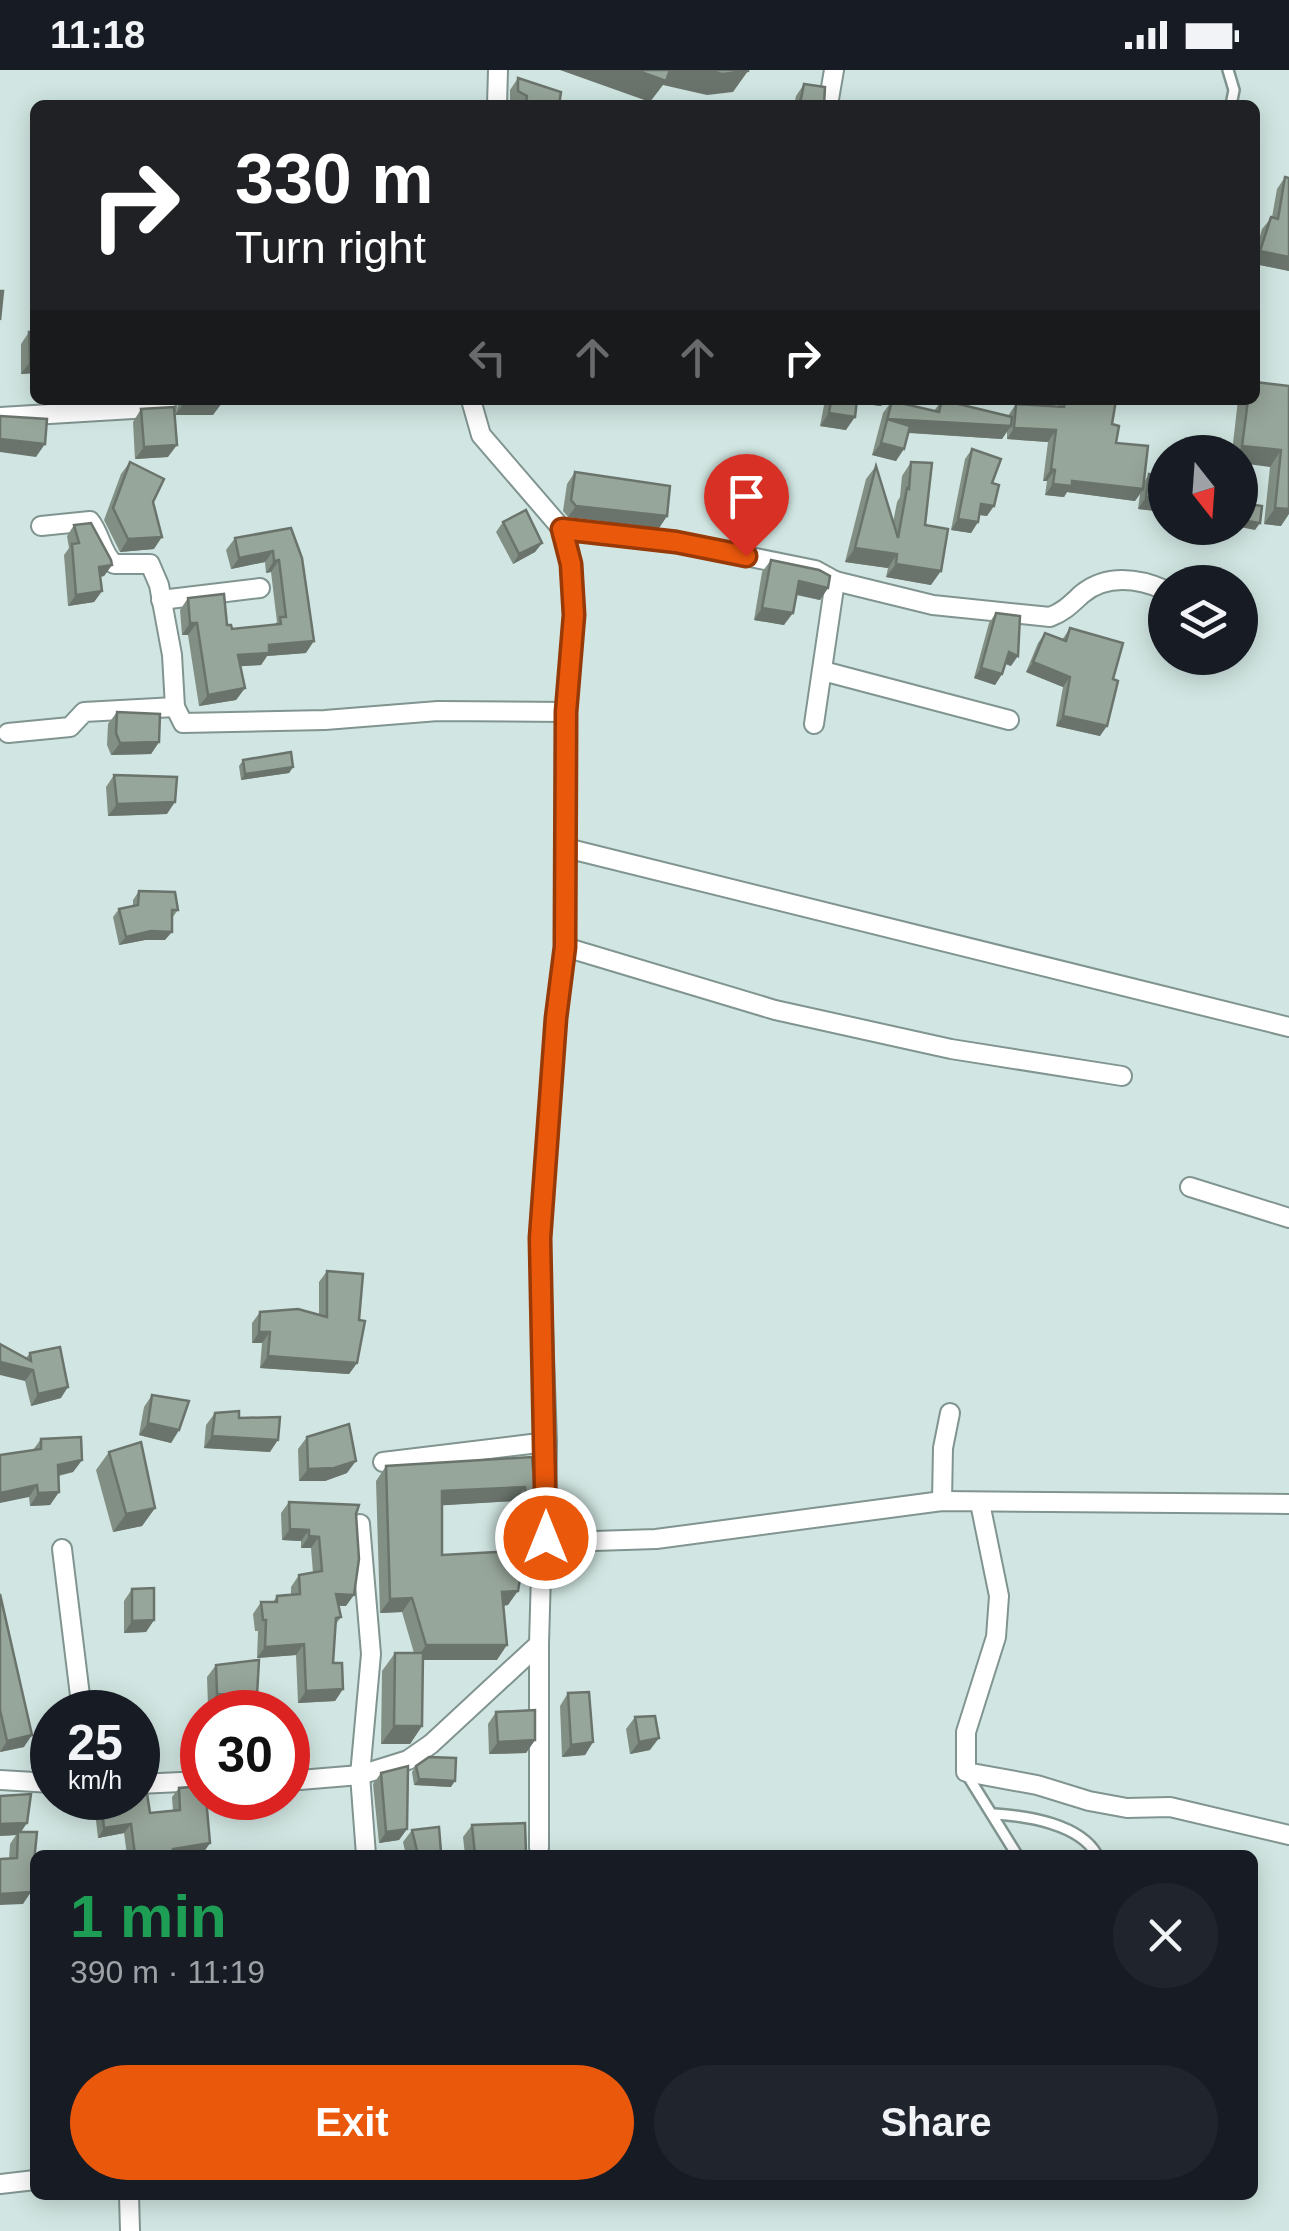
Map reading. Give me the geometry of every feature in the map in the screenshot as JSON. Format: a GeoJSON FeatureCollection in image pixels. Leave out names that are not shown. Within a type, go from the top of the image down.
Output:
{"type":"FeatureCollection","features":[{"type":"Feature","properties":{"kind":"street"},"geometry":{"type":"LineString","coordinates":[[498,70],[498,100]]}},
{"type":"Feature","properties":{"kind":"street"},"geometry":{"type":"LineString","coordinates":[[829,100],[834,70]]}},
{"type":"Feature","properties":{"kind":"street"},"geometry":{"type":"LineString","coordinates":[[472,405],[482,435],[562,529],[571,564],[574,615],[566,712],[565,947],[540,1238],[546,1538],[539,1644],[539,1848]]}},
{"type":"Feature","properties":{"kind":"street"},"geometry":{"type":"LineString","coordinates":[[0,417],[166,407]]}},
{"type":"Feature","properties":{"kind":"street"},"geometry":{"type":"LineString","coordinates":[[41,526],[90,521],[98,531],[105,556],[114,564],[150,564],[162,600],[172,655],[175,707],[184,723],[325,720],[438,712],[566,712]]}},
{"type":"Feature","properties":{"kind":"street"},"geometry":{"type":"LineString","coordinates":[[562,529],[676,542],[815,570],[834,581],[933,606],[1050,617],[1068,610],[1101,582],[1148,584]]}},
{"type":"Feature","properties":{"kind":"street"},"geometry":{"type":"LineString","coordinates":[[814,724],[834,581]]}},
{"type":"Feature","properties":{"kind":"street"},"geometry":{"type":"LineString","coordinates":[[162,600],[260,588]]}},
{"type":"Feature","properties":{"kind":"street"},"geometry":{"type":"LineString","coordinates":[[823,671],[1009,720]]}},
{"type":"Feature","properties":{"kind":"street"},"geometry":{"type":"LineString","coordinates":[[8,733],[70,726],[84,712],[175,707]]}},
{"type":"Feature","properties":{"kind":"street"},"geometry":{"type":"LineString","coordinates":[[566,848],[1289,1027]]}},
{"type":"Feature","properties":{"kind":"street"},"geometry":{"type":"LineString","coordinates":[[565,947],[775,1010],[951,1049],[1122,1076]]}},
{"type":"Feature","properties":{"kind":"street"},"geometry":{"type":"LineString","coordinates":[[1190,1187],[1289,1218]]}},
{"type":"Feature","properties":{"kind":"street"},"geometry":{"type":"LineString","coordinates":[[942,1501],[943,1448],[950,1413]]}},
{"type":"Feature","properties":{"kind":"street"},"geometry":{"type":"LineString","coordinates":[[382,1462],[546,1442]]}},
{"type":"Feature","properties":{"kind":"street"},"geometry":{"type":"LineString","coordinates":[[546,1538],[656,1539],[942,1501],[1289,1504]]}},
{"type":"Feature","properties":{"kind":"street"},"geometry":{"type":"LineString","coordinates":[[980,1503],[999,1596],[996,1638],[966,1732],[966,1772],[1036,1785],[1089,1801],[1126,1808],[1170,1807],[1289,1834]]}},
{"type":"Feature","properties":{"kind":"street"},"geometry":{"type":"LineString","coordinates":[[360,1524],[371,1654],[360,1775],[366,1850]]}},
{"type":"Feature","properties":{"kind":"street"},"geometry":{"type":"LineString","coordinates":[[62,1549],[79,1690]]}},
{"type":"Feature","properties":{"kind":"street"},"geometry":{"type":"LineString","coordinates":[[310,1779],[360,1775],[408,1760],[432,1744],[539,1644]]}},
{"type":"Feature","properties":{"kind":"street"},"geometry":{"type":"LineString","coordinates":[[0,1780],[30,1782]]}},
{"type":"Feature","properties":{"kind":"street"},"geometry":{"type":"LineString","coordinates":[[0,2184],[30,2181]]}},
{"type":"Feature","properties":{"kind":"street"},"geometry":{"type":"LineString","coordinates":[[129,2200],[130,2231]]}},
{"type":"Feature","properties":{"kind":"lane"},"geometry":{"type":"LineString","coordinates":[[1228,70],[1234,90],[1232,100]]}},
{"type":"Feature","properties":{"kind":"lane"},"geometry":{"type":"LineString","coordinates":[[966,1772],[1015,1850]]}},
{"type":"Feature","properties":{"kind":"lane"},"geometry":{"type":"LineString","coordinates":[[995,1814],[1022,1816],[1068,1831],[1094,1850]]}},
{"type":"Feature","properties":{"kind":"building"},"geometry":{"type":"Polygon","coordinates":[[[636,70],[670,70],[666,81],[636,70]]]}},
{"type":"Feature","properties":{"kind":"building"},"geometry":{"type":"Polygon","coordinates":[[[707,70],[748,70],[748,71],[722,74],[707,70]]]}},
{"type":"Feature","properties":{"kind":"building"},"geometry":{"type":"Polygon","coordinates":[[[518,78],[561,92],[560,100],[527,100],[527,96],[518,91],[518,78]]]}},
{"type":"Feature","properties":{"kind":"building"},"geometry":{"type":"Polygon","coordinates":[[[804,84],[825,87],[824,100],[801,100],[804,84]]]}},
{"type":"Feature","properties":{"kind":"building"},"geometry":{"type":"Polygon","coordinates":[[[1285,177],[1289,178],[1289,257],[1260,251],[1271,217],[1278,219],[1285,177]]]}},
{"type":"Feature","properties":{"kind":"building"},"geometry":{"type":"Polygon","coordinates":[[[1260,383],[1289,386],[1289,509],[1275,508],[1281,450],[1258,448],[1258,435],[1243,435],[1247,405],[1260,405],[1260,383]]]}},
{"type":"Feature","properties":{"kind":"building"},"geometry":{"type":"Polygon","coordinates":[[[830,405],[856,405],[855,417],[829,413],[830,405]]]}},
{"type":"Feature","properties":{"kind":"building"},"geometry":{"type":"Polygon","coordinates":[[[891,405],[939,412],[941,405],[963,405],[1012,417],[1011,426],[887,419],[891,405]]]}},
{"type":"Feature","properties":{"kind":"building"},"geometry":{"type":"Polygon","coordinates":[[[1016,405],[1115,405],[1112,424],[1119,426],[1116,443],[1148,446],[1143,489],[1072,481],[1072,486],[1053,484],[1056,430],[1014,428],[1016,405]]]}},
{"type":"Feature","properties":{"kind":"building"},"geometry":{"type":"Polygon","coordinates":[[[174,407],[177,445],[144,447],[141,409],[174,407]]]}},
{"type":"Feature","properties":{"kind":"building"},"geometry":{"type":"Polygon","coordinates":[[[0,416],[47,419],[45,444],[0,439],[0,416]]]}},
{"type":"Feature","properties":{"kind":"building"},"geometry":{"type":"Polygon","coordinates":[[[887,419],[910,426],[904,449],[881,443],[887,419]]]}},
{"type":"Feature","properties":{"kind":"building"},"geometry":{"type":"Polygon","coordinates":[[[972,449],[1001,459],[992,483],[999,485],[994,506],[981,504],[978,522],[958,519],[972,449]]]}},
{"type":"Feature","properties":{"kind":"building"},"geometry":{"type":"Polygon","coordinates":[[[130,462],[164,479],[153,502],[162,537],[128,539],[113,508],[130,462]]]}},
{"type":"Feature","properties":{"kind":"building"},"geometry":{"type":"Polygon","coordinates":[[[911,462],[932,463],[925,525],[948,529],[941,571],[896,564],[897,554],[855,548],[876,466],[898,538],[911,462]]]}},
{"type":"Feature","properties":{"kind":"building"},"geometry":{"type":"Polygon","coordinates":[[[575,472],[670,486],[667,516],[576,506],[571,500],[575,472]]]}},
{"type":"Feature","properties":{"kind":"building"},"geometry":{"type":"Polygon","coordinates":[[[526,510],[542,543],[519,554],[503,522],[526,510]]]}},
{"type":"Feature","properties":{"kind":"building"},"geometry":{"type":"Polygon","coordinates":[[[91,523],[112,565],[99,567],[102,591],[76,595],[72,544],[79,543],[74,525],[91,523]]]}},
{"type":"Feature","properties":{"kind":"building"},"geometry":{"type":"Polygon","coordinates":[[[291,528],[302,558],[314,641],[269,645],[269,653],[238,655],[245,688],[208,695],[197,623],[190,623],[188,598],[224,594],[227,625],[232,629],[281,624],[280,617],[286,617],[279,560],[274,561],[273,551],[239,558],[235,538],[291,528]]]}},
{"type":"Feature","properties":{"kind":"building"},"geometry":{"type":"Polygon","coordinates":[[[771,560],[819,570],[830,576],[828,588],[799,581],[793,613],[762,608],[771,560]]]}},
{"type":"Feature","properties":{"kind":"building"},"geometry":{"type":"Polygon","coordinates":[[[996,613],[1020,616],[1018,656],[1009,652],[1002,674],[981,668],[996,613]]]}},
{"type":"Feature","properties":{"kind":"building"},"geometry":{"type":"Polygon","coordinates":[[[1070,628],[1123,643],[1113,679],[1118,681],[1107,726],[1063,716],[1070,677],[1033,662],[1045,633],[1066,641],[1070,628]]]}},
{"type":"Feature","properties":{"kind":"building"},"geometry":{"type":"Polygon","coordinates":[[[117,712],[160,714],[159,742],[120,743],[116,733],[117,712]]]}},
{"type":"Feature","properties":{"kind":"building"},"geometry":{"type":"Polygon","coordinates":[[[291,752],[293,767],[245,774],[243,760],[291,752]]]}},
{"type":"Feature","properties":{"kind":"building"},"geometry":{"type":"Polygon","coordinates":[[[114,775],[177,777],[175,802],[117,804],[114,775]]]}},
{"type":"Feature","properties":{"kind":"building"},"geometry":{"type":"Polygon","coordinates":[[[139,891],[175,892],[178,910],[172,910],[172,932],[151,931],[126,937],[119,909],[138,905],[139,891]]]}},
{"type":"Feature","properties":{"kind":"building"},"geometry":{"type":"Polygon","coordinates":[[[327,1271],[363,1274],[359,1320],[365,1321],[357,1363],[268,1356],[270,1332],[259,1332],[260,1312],[298,1309],[327,1317],[327,1271]]]}},
{"type":"Feature","properties":{"kind":"building"},"geometry":{"type":"Polygon","coordinates":[[[0,1344],[31,1361],[30,1353],[60,1347],[68,1387],[38,1394],[33,1370],[0,1362],[0,1344]]]}},
{"type":"Feature","properties":{"kind":"building"},"geometry":{"type":"Polygon","coordinates":[[[152,1395],[189,1401],[179,1430],[148,1423],[152,1395]]]}},
{"type":"Feature","properties":{"kind":"building"},"geometry":{"type":"Polygon","coordinates":[[[239,1411],[239,1418],[280,1417],[278,1440],[212,1436],[215,1413],[239,1411]]]}},
{"type":"Feature","properties":{"kind":"building"},"geometry":{"type":"Polygon","coordinates":[[[349,1424],[356,1461],[334,1468],[308,1469],[307,1437],[349,1424]]]}},
{"type":"Feature","properties":{"kind":"building"},"geometry":{"type":"Polygon","coordinates":[[[81,1437],[82,1460],[58,1465],[59,1492],[38,1493],[37,1485],[0,1493],[0,1455],[41,1449],[41,1439],[81,1437]]]}},
{"type":"Feature","properties":{"kind":"building"},"geometry":{"type":"Polygon","coordinates":[[[141,1442],[155,1508],[126,1514],[109,1452],[141,1442]]]}},
{"type":"Feature","properties":{"kind":"building"},"geometry":{"type":"Polygon","coordinates":[[[532,1457],[533,1469],[541,1467],[544,1491],[526,1495],[525,1487],[442,1491],[442,1555],[532,1550],[530,1566],[522,1567],[518,1591],[502,1592],[507,1645],[426,1645],[412,1598],[390,1599],[386,1466],[532,1457]]]}},
{"type":"Feature","properties":{"kind":"building"},"geometry":{"type":"Polygon","coordinates":[[[289,1502],[359,1505],[354,1595],[336,1594],[341,1617],[336,1618],[333,1663],[342,1663],[343,1689],[306,1690],[304,1644],[265,1647],[266,1620],[261,1602],[277,1602],[277,1596],[300,1594],[299,1575],[322,1571],[319,1537],[309,1536],[309,1530],[290,1529],[289,1502]]]}},
{"type":"Feature","properties":{"kind":"building"},"geometry":{"type":"Polygon","coordinates":[[[154,1588],[154,1620],[132,1621],[132,1589],[154,1588]]]}},
{"type":"Feature","properties":{"kind":"building"},"geometry":{"type":"Polygon","coordinates":[[[0,1594],[30,1735],[7,1741],[0,1710],[0,1594]]]}},
{"type":"Feature","properties":{"kind":"building"},"geometry":{"type":"Polygon","coordinates":[[[395,1653],[423,1653],[422,1726],[394,1726],[395,1653]]]}},
{"type":"Feature","properties":{"kind":"building"},"geometry":{"type":"Polygon","coordinates":[[[259,1660],[257,1690],[217,1690],[216,1665],[259,1660]]]}},
{"type":"Feature","properties":{"kind":"building"},"geometry":{"type":"Polygon","coordinates":[[[589,1692],[593,1742],[571,1745],[568,1693],[589,1692]]]}},
{"type":"Feature","properties":{"kind":"building"},"geometry":{"type":"Polygon","coordinates":[[[535,1710],[535,1740],[498,1742],[496,1712],[535,1710]]]}},
{"type":"Feature","properties":{"kind":"building"},"geometry":{"type":"Polygon","coordinates":[[[655,1716],[659,1738],[639,1742],[635,1717],[655,1716]]]}},
{"type":"Feature","properties":{"kind":"building"},"geometry":{"type":"Polygon","coordinates":[[[429,1757],[456,1758],[455,1781],[419,1779],[416,1766],[429,1757]]]}},
{"type":"Feature","properties":{"kind":"building"},"geometry":{"type":"Polygon","coordinates":[[[408,1766],[407,1829],[386,1832],[381,1773],[408,1766]]]}},
{"type":"Feature","properties":{"kind":"building"},"geometry":{"type":"Polygon","coordinates":[[[30,1794],[27,1823],[0,1824],[0,1796],[30,1794]]]}},
{"type":"Feature","properties":{"kind":"building"},"geometry":{"type":"Polygon","coordinates":[[[180,1810],[180,1820],[208,1820],[210,1843],[173,1850],[134,1850],[131,1824],[104,1828],[103,1820],[160,1820],[160,1812],[180,1810]]]}},
{"type":"Feature","properties":{"kind":"building"},"geometry":{"type":"Polygon","coordinates":[[[525,1823],[526,1850],[474,1850],[472,1825],[525,1823]]]}},
{"type":"Feature","properties":{"kind":"building"},"geometry":{"type":"Polygon","coordinates":[[[439,1827],[441,1850],[417,1850],[412,1830],[439,1827]]]}},
{"type":"Feature","properties":{"kind":"building"},"geometry":{"type":"Polygon","coordinates":[[[18,1832],[37,1832],[35,1850],[30,1850],[30,1892],[0,1894],[0,1860],[17,1858],[18,1832]]]}},
{"type":"Feature","properties":{"kind":"route"},"geometry":{"type":"LineString","coordinates":[[546,1538],[540,1238],[565,947],[566,712],[574,615],[571,564],[562,529],[676,542],[746,556]]}}]}
